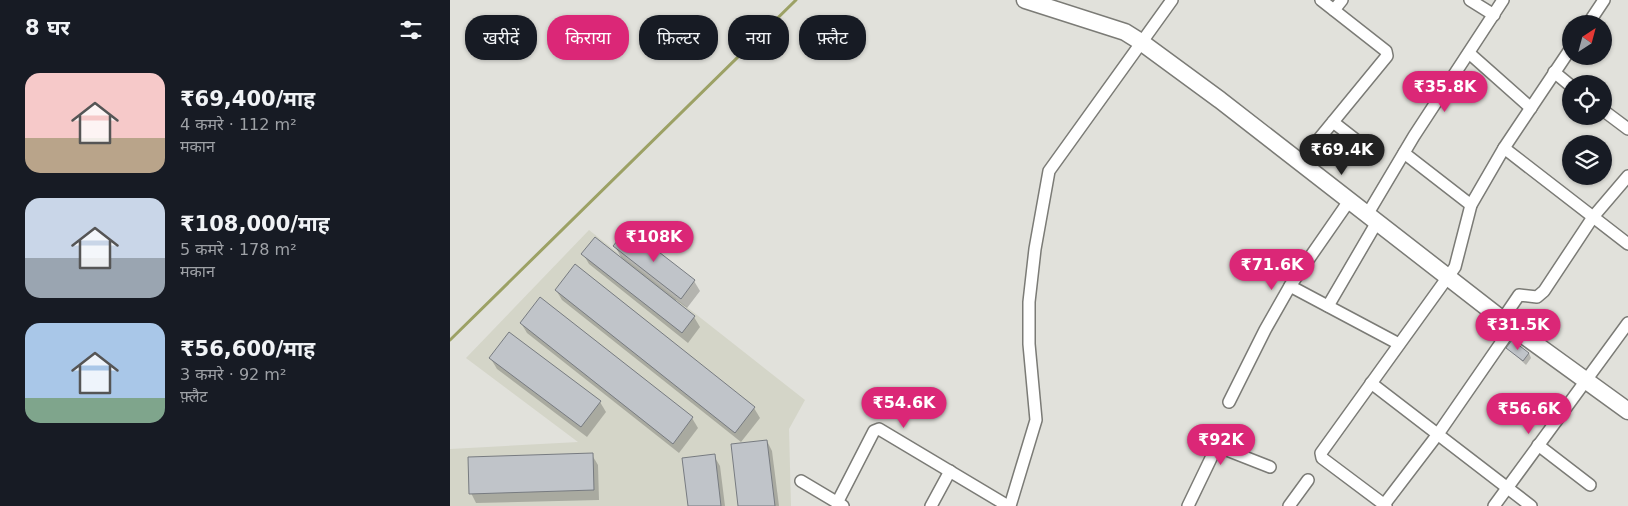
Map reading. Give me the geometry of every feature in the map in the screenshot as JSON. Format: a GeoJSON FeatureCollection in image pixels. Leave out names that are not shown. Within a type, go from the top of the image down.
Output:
{"type":"FeatureCollection","features":[{"type":"Feature","properties":{"kind":"street"},"geometry":{"type":"LineString","coordinates":[[1025,0],[1125,32],[1141,42],[1300,162],[1507,324],[1628,410]]}},
{"type":"Feature","properties":{"kind":"street"},"geometry":{"type":"LineString","coordinates":[[801,481],[840,504],[876,429],[1009,506],[1036,420],[1029,344],[1029,302],[1035,249],[1049,171],[1172,0]]}},
{"type":"Feature","properties":{"kind":"street"},"geometry":{"type":"LineString","coordinates":[[1300,162],[1387,56],[1386,51],[1322,0]]}},
{"type":"Feature","properties":{"kind":"street"},"geometry":{"type":"LineString","coordinates":[[1334,10],[1342,0]]}},
{"type":"Feature","properties":{"kind":"street"},"geometry":{"type":"LineString","coordinates":[[1470,0],[1494,15]]}},
{"type":"Feature","properties":{"kind":"street"},"geometry":{"type":"LineString","coordinates":[[1328,306],[1404,153],[1502,0]]}},
{"type":"Feature","properties":{"kind":"street"},"geometry":{"type":"LineString","coordinates":[[1594,15],[1604,0]]}},
{"type":"Feature","properties":{"kind":"street"},"geometry":{"type":"LineString","coordinates":[[1469,52],[1531,108]]}},
{"type":"Feature","properties":{"kind":"street"},"geometry":{"type":"LineString","coordinates":[[1562,61],[1504,148],[1472,205],[1460,255],[1448,277],[1321,454],[1322,458],[1384,505],[1438,434],[1507,324],[1519,295],[1537,297],[1544,291],[1593,217],[1628,176]]}},
{"type":"Feature","properties":{"kind":"street"},"geometry":{"type":"LineString","coordinates":[[1554,72],[1562,79]]}},
{"type":"Feature","properties":{"kind":"street"},"geometry":{"type":"LineString","coordinates":[[1612,117],[1628,129]]}},
{"type":"Feature","properties":{"kind":"street"},"geometry":{"type":"LineString","coordinates":[[1333,122],[1374,154]]}},
{"type":"Feature","properties":{"kind":"street"},"geometry":{"type":"LineString","coordinates":[[1504,148],[1628,244]]}},
{"type":"Feature","properties":{"kind":"street"},"geometry":{"type":"LineString","coordinates":[[1404,153],[1472,205]]}},
{"type":"Feature","properties":{"kind":"street"},"geometry":{"type":"LineString","coordinates":[[1229,402],[1265,330],[1290,286],[1349,201]]}},
{"type":"Feature","properties":{"kind":"street"},"geometry":{"type":"LineString","coordinates":[[1290,286],[1399,344]]}},
{"type":"Feature","properties":{"kind":"street"},"geometry":{"type":"LineString","coordinates":[[1494,506],[1628,323]]}},
{"type":"Feature","properties":{"kind":"street"},"geometry":{"type":"LineString","coordinates":[[1371,383],[1508,487],[1530,506]]}},
{"type":"Feature","properties":{"kind":"street"},"geometry":{"type":"LineString","coordinates":[[1538,445],[1590,485]]}},
{"type":"Feature","properties":{"kind":"street"},"geometry":{"type":"LineString","coordinates":[[1188,506],[1216,448],[1223,447],[1270,467]]}},
{"type":"Feature","properties":{"kind":"street"},"geometry":{"type":"LineString","coordinates":[[931,506],[950,471]]}},
{"type":"Feature","properties":{"kind":"street"},"geometry":{"type":"LineString","coordinates":[[1289,506],[1308,480]]}},
{"type":"Feature","properties":{"kind":"shaded area"},"geometry":{"type":"Polygon","coordinates":[[[589,230],[805,400],[789,429],[791,506],[450,506],[450,449],[578,442],[466,358],[589,230]]]}},
{"type":"Feature","properties":{"kind":"building"},"geometry":{"type":"Polygon","coordinates":[[[628,228],[695,280],[681,299],[613,246],[628,228]]]}},
{"type":"Feature","properties":{"kind":"building"},"geometry":{"type":"Polygon","coordinates":[[[595,237],[695,316],[682,333],[581,254],[595,237]]]}},
{"type":"Feature","properties":{"kind":"building"},"geometry":{"type":"Polygon","coordinates":[[[575,264],[755,407],[735,433],[555,290],[575,264]]]}},
{"type":"Feature","properties":{"kind":"building"},"geometry":{"type":"Polygon","coordinates":[[[540,297],[693,417],[673,444],[520,323],[540,297]]]}},
{"type":"Feature","properties":{"kind":"building"},"geometry":{"type":"Polygon","coordinates":[[[509,332],[601,401],[581,427],[489,358],[509,332]]]}},
{"type":"Feature","properties":{"kind":"building"},"geometry":{"type":"Polygon","coordinates":[[[1512,340],[1529,353],[1523,361],[1506,348],[1512,340]]]}},
{"type":"Feature","properties":{"kind":"building"},"geometry":{"type":"Polygon","coordinates":[[[767,440],[775,506],[738,506],[731,444],[767,440]]]}},
{"type":"Feature","properties":{"kind":"building"},"geometry":{"type":"Polygon","coordinates":[[[593,453],[594,490],[469,494],[468,457],[593,453]]]}},
{"type":"Feature","properties":{"kind":"building"},"geometry":{"type":"Polygon","coordinates":[[[715,454],[721,506],[688,506],[682,458],[715,454]]]}},
{"type":"Feature","properties":{"kind":"waterway"},"geometry":{"type":"LineString","coordinates":[[450,340],[796,0]]}}]}
